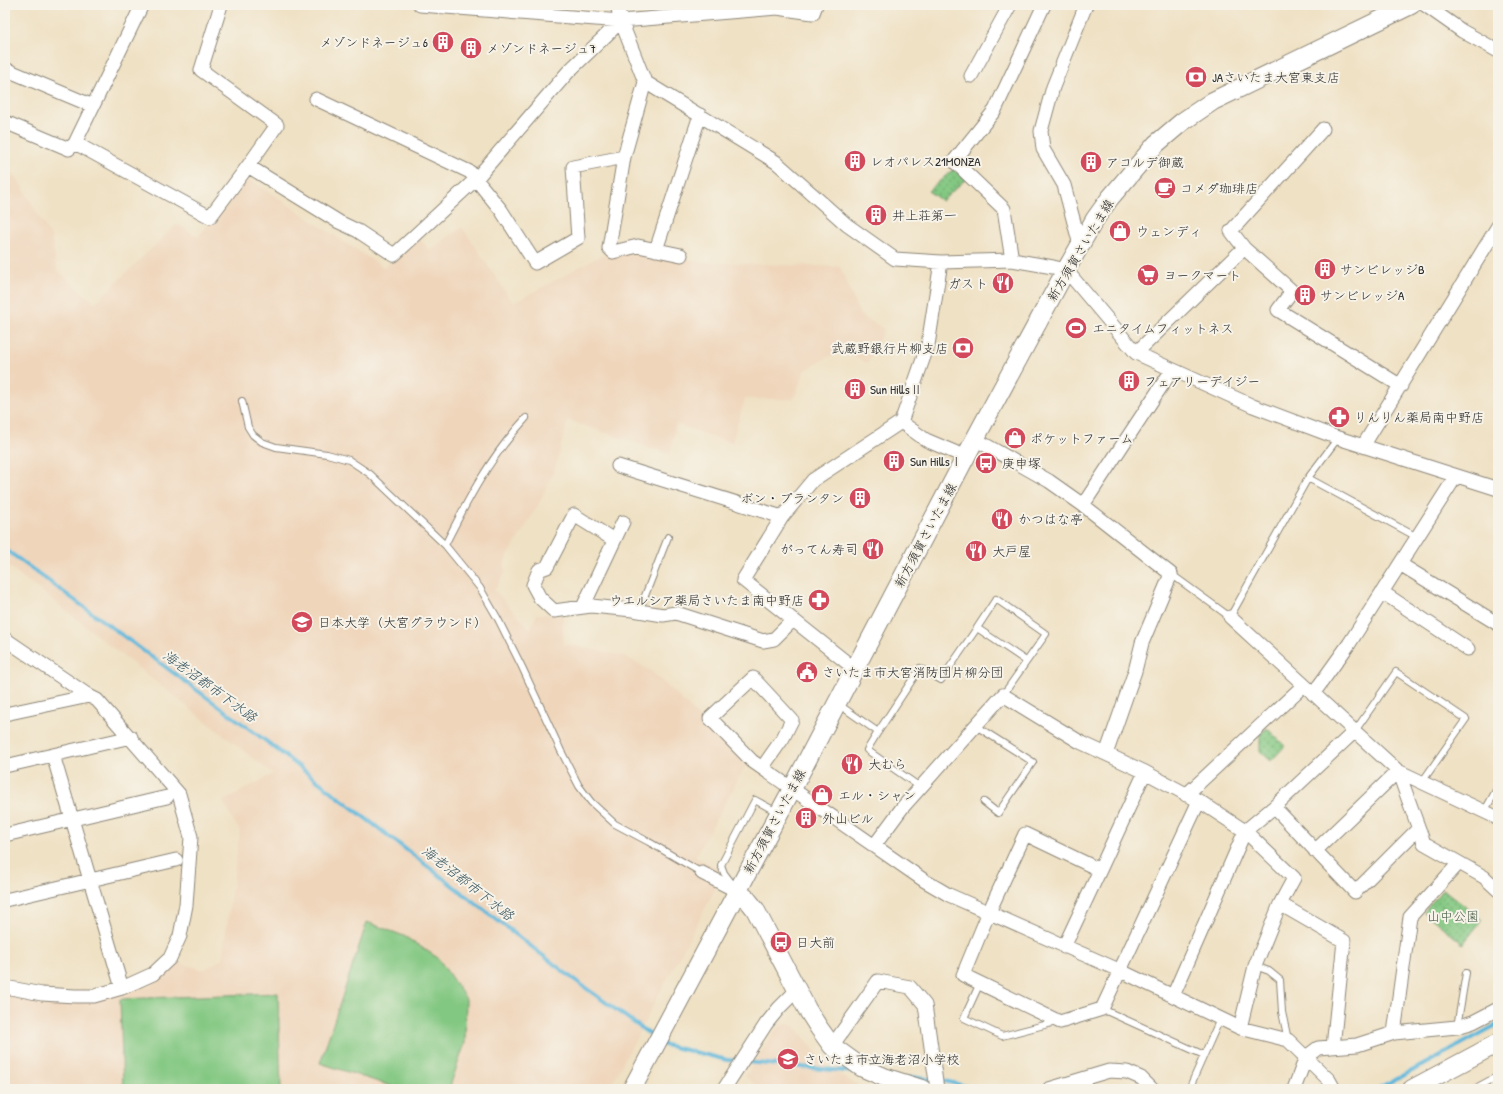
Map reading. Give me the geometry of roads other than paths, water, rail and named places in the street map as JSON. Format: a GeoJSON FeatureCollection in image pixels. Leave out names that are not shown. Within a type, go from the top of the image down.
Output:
{"type":"FeatureCollection","features":[{"type":"Feature","properties":{"kind":"main road","name":"新方須賀さいたま線"},"geometry":{"type":"LineString","coordinates":[[632,1089],[792,789],[975,439],[1095,219],[1128,175],[1156,144],[1182,122],[1220,97],[1411,5]]}},
{"type":"Feature","properties":{"kind":"main road"},"geometry":{"type":"LineString","coordinates":[[737,891],[747,899],[755,909],[797,990],[819,1028],[832,1046],[861,1067],[884,1077],[922,1089]]}},
{"type":"Feature","properties":{"kind":"main road"},"geometry":{"type":"LineString","coordinates":[[1412,1089],[1498,1043]]}},
{"type":"Feature","properties":{"kind":"street"},"geometry":{"type":"LineString","coordinates":[[5,122],[69,149],[75,143],[142,5]]}},
{"type":"Feature","properties":{"kind":"street"},"geometry":{"type":"LineString","coordinates":[[75,143],[210,217],[277,125],[201,70],[221,5]]}},
{"type":"Feature","properties":{"kind":"street"},"geometry":{"type":"LineString","coordinates":[[420,5],[458,6],[621,21],[777,8],[813,13],[816,5]]}},
{"type":"Feature","properties":{"kind":"street"},"geometry":{"type":"LineString","coordinates":[[617,5],[621,21],[645,82],[624,157],[609,248],[613,252],[638,246],[681,255]]}},
{"type":"Feature","properties":{"kind":"street"},"geometry":{"type":"LineString","coordinates":[[971,76],[1010,5]]}},
{"type":"Feature","properties":{"kind":"street"},"geometry":{"type":"LineString","coordinates":[[1012,260],[1004,209],[954,161],[995,110],[1044,5]]}},
{"type":"Feature","properties":{"kind":"street"},"geometry":{"type":"LineString","coordinates":[[1080,245],[1064,185],[1043,150],[1041,131],[1052,87],[1086,5]]}},
{"type":"Feature","properties":{"kind":"street"},"geometry":{"type":"LineString","coordinates":[[1425,5],[1462,31],[1498,51]]}},
{"type":"Feature","properties":{"kind":"street"},"geometry":{"type":"LineString","coordinates":[[248,166],[339,222],[358,231],[394,255],[476,179],[568,72],[621,21]]}},
{"type":"Feature","properties":{"kind":"street"},"geometry":{"type":"LineString","coordinates":[[5,69],[93,106]]}},
{"type":"Feature","properties":{"kind":"street"},"geometry":{"type":"LineString","coordinates":[[645,82],[776,162],[847,225],[895,259],[941,262],[1012,260],[1053,266],[1066,270],[1136,353],[1253,406],[1338,438],[1498,489]]}},
{"type":"Feature","properties":{"kind":"street"},"geometry":{"type":"LineString","coordinates":[[316,99],[470,172],[501,210],[535,263],[578,238],[573,167],[624,157]]}},
{"type":"Feature","properties":{"kind":"street"},"geometry":{"type":"LineString","coordinates":[[656,250],[700,115]]}},
{"type":"Feature","properties":{"kind":"street"},"geometry":{"type":"LineString","coordinates":[[1324,129],[1231,231],[1244,248],[1292,291],[1278,310],[1401,386]]}},
{"type":"Feature","properties":{"kind":"street"},"geometry":{"type":"LineString","coordinates":[[1363,446],[1498,226]]}},
{"type":"Feature","properties":{"kind":"street"},"geometry":{"type":"LineString","coordinates":[[1136,353],[1244,248]]}},
{"type":"Feature","properties":{"kind":"street"},"geometry":{"type":"LineString","coordinates":[[855,669],[743,580],[782,517],[813,480],[901,422],[928,345],[941,262]]}},
{"type":"Feature","properties":{"kind":"street"},"geometry":{"type":"LineString","coordinates":[[1083,505],[1172,370]]}},
{"type":"Feature","properties":{"kind":"street"},"geometry":{"type":"LineString","coordinates":[[901,422],[926,440],[966,457]]}},
{"type":"Feature","properties":{"kind":"street"},"geometry":{"type":"LineString","coordinates":[[975,439],[1049,481],[1083,505],[1171,574],[1142,643],[1135,671],[1106,754]]}},
{"type":"Feature","properties":{"kind":"street"},"geometry":{"type":"LineString","coordinates":[[618,466],[782,517]]}},
{"type":"Feature","properties":{"kind":"street"},"geometry":{"type":"LineString","coordinates":[[1186,795],[1308,690],[1349,644],[1456,476]]}},
{"type":"Feature","properties":{"kind":"street"},"geometry":{"type":"LineString","coordinates":[[614,540],[574,515],[547,567],[539,570],[533,585],[540,598],[554,611],[591,606],[662,615],[676,613],[763,641],[774,639],[793,620]]}},
{"type":"Feature","properties":{"kind":"street"},"geometry":{"type":"LineString","coordinates":[[582,607],[623,522]]}},
{"type":"Feature","properties":{"kind":"street"},"geometry":{"type":"LineString","coordinates":[[1400,564],[1498,624]]}},
{"type":"Feature","properties":{"kind":"street"},"geometry":{"type":"LineString","coordinates":[[1382,592],[1468,649]]}},
{"type":"Feature","properties":{"kind":"street"},"geometry":{"type":"LineString","coordinates":[[1230,617],[1398,771],[1498,818]]}},
{"type":"Feature","properties":{"kind":"street"},"geometry":{"type":"LineString","coordinates":[[5,639],[97,700],[179,794],[191,837],[186,905],[180,936],[170,958],[153,974],[122,988],[94,996],[42,994],[5,987]]}},
{"type":"Feature","properties":{"kind":"street"},"geometry":{"type":"LineString","coordinates":[[762,768],[783,738],[792,720],[753,678],[710,718],[752,761],[762,768],[792,789],[874,846],[925,881],[949,895],[1120,971],[1240,1028],[1288,1040],[1329,1080],[1334,1089]]}},
{"type":"Feature","properties":{"kind":"street"},"geometry":{"type":"LineString","coordinates":[[874,846],[902,808],[1003,695],[1080,742],[1145,772],[1199,802],[1245,831],[1294,878],[1280,904],[1255,966],[1240,1028]]}},
{"type":"Feature","properties":{"kind":"street"},"geometry":{"type":"LineString","coordinates":[[5,714],[89,696]]}},
{"type":"Feature","properties":{"kind":"street"},"geometry":{"type":"LineString","coordinates":[[1173,996],[1245,831],[1274,807],[1355,731]]}},
{"type":"Feature","properties":{"kind":"street"},"geometry":{"type":"LineString","coordinates":[[5,766],[131,738]]}},
{"type":"Feature","properties":{"kind":"street"},"geometry":{"type":"LineString","coordinates":[[53,755],[122,988]]}},
{"type":"Feature","properties":{"kind":"street"},"geometry":{"type":"LineString","coordinates":[[1398,771],[1424,843],[1484,877],[1498,890]]}},
{"type":"Feature","properties":{"kind":"street"},"geometry":{"type":"LineString","coordinates":[[1315,851],[1398,771]]}},
{"type":"Feature","properties":{"kind":"street"},"geometry":{"type":"LineString","coordinates":[[1064,946],[1145,772]]}},
{"type":"Feature","properties":{"kind":"street"},"geometry":{"type":"LineString","coordinates":[[5,835],[167,797]]}},
{"type":"Feature","properties":{"kind":"street"},"geometry":{"type":"LineString","coordinates":[[1100,870],[1025,834],[989,912],[963,975],[1060,1022],[1102,1009],[1199,802]]}},
{"type":"Feature","properties":{"kind":"street"},"geometry":{"type":"LineString","coordinates":[[1274,807],[1355,892],[1418,829]]}},
{"type":"Feature","properties":{"kind":"street"},"geometry":{"type":"LineString","coordinates":[[5,900],[176,860]]}},
{"type":"Feature","properties":{"kind":"street"},"geometry":{"type":"LineString","coordinates":[[1394,1033],[1410,917],[1459,863]]}},
{"type":"Feature","properties":{"kind":"street"},"geometry":{"type":"LineString","coordinates":[[702,873],[737,891]]}},
{"type":"Feature","properties":{"kind":"street"},"geometry":{"type":"LineString","coordinates":[[1280,904],[1344,940],[1333,1047]]}},
{"type":"Feature","properties":{"kind":"street"},"geometry":{"type":"LineString","coordinates":[[832,1046],[878,981],[910,987],[925,1005],[937,1089]]}},
{"type":"Feature","properties":{"kind":"street"},"geometry":{"type":"LineString","coordinates":[[724,1089],[766,1024],[797,990]]}},
{"type":"Feature","properties":{"kind":"street"},"geometry":{"type":"LineString","coordinates":[[1294,1089],[1306,1057],[1318,1048],[1357,1045],[1394,1033],[1457,1027],[1473,1022],[1498,1009]]}},
{"type":"Feature","properties":{"kind":"street"},"geometry":{"type":"LineString","coordinates":[[1049,1089],[1109,1071],[1127,1072],[1141,1078],[1152,1089]]}},
{"type":"Feature","properties":{"kind":"lane"},"geometry":{"type":"LineString","coordinates":[[242,401],[248,427],[253,435],[262,442],[276,447],[327,454],[349,460],[370,474],[446,545],[480,588],[498,619],[561,752],[579,786],[591,802],[615,824],[702,873]]}},
{"type":"Feature","properties":{"kind":"lane"},"geometry":{"type":"LineString","coordinates":[[446,545],[467,502],[488,465],[509,436],[526,418]]}},
{"type":"Feature","properties":{"kind":"lane"},"geometry":{"type":"LineString","coordinates":[[1171,574],[1230,617],[1308,478],[1338,438]]}},
{"type":"Feature","properties":{"kind":"lane"},"geometry":{"type":"LineString","coordinates":[[1308,478],[1417,537]]}},
{"type":"Feature","properties":{"kind":"lane"},"geometry":{"type":"LineString","coordinates":[[639,611],[668,537]]}},
{"type":"Feature","properties":{"kind":"lane"},"geometry":{"type":"LineString","coordinates":[[920,787],[867,750],[920,668],[941,680],[996,599],[1046,634],[1003,695]]}},
{"type":"Feature","properties":{"kind":"lane"},"geometry":{"type":"LineString","coordinates":[[977,628],[1026,661]]}},
{"type":"Feature","properties":{"kind":"lane"},"geometry":{"type":"LineString","coordinates":[[1355,731],[1396,672],[1466,719],[1422,782]]}},
{"type":"Feature","properties":{"kind":"lane"},"geometry":{"type":"LineString","coordinates":[[837,703],[878,732]]}},
{"type":"Feature","properties":{"kind":"lane"},"geometry":{"type":"LineString","coordinates":[[976,726],[1033,762],[998,813],[984,802]]}},
{"type":"Feature","properties":{"kind":"lane"},"geometry":{"type":"LineString","coordinates":[[1484,812],[1498,787]]}},
{"type":"Feature","properties":{"kind":"lane"},"geometry":{"type":"LineString","coordinates":[[737,891],[724,873],[720,864],[755,800],[779,812]]}},
{"type":"Feature","properties":{"kind":"lane"},"geometry":{"type":"LineString","coordinates":[[1255,966],[1269,971],[1280,980],[1282,1012],[1288,1040]]}},
{"type":"Feature","properties":{"kind":"lane"},"geometry":{"type":"LineString","coordinates":[[1457,1027],[1466,973]]}},
{"type":"Feature","properties":{"kind":"lane"},"geometry":{"type":"LineString","coordinates":[[980,983],[964,1018],[1002,1036],[1060,1022]]}},
{"type":"Feature","properties":{"kind":"lane"},"geometry":{"type":"LineString","coordinates":[[1102,1009],[1204,1055]]}},
{"type":"Feature","properties":{"kind":"lane"},"geometry":{"type":"LineString","coordinates":[[1189,1089],[1220,1019]]}},
{"type":"Feature","properties":{"kind":"lane"},"geometry":{"type":"LineString","coordinates":[[1474,1089],[1498,1076]]}},
{"type":"Feature","properties":{"kind":"waterway","name":"海老沼都市下水路"},"geometry":{"type":"LineString","coordinates":[[5,549],[262,738],[572,978],[655,1038]]}},
{"type":"Feature","properties":{"kind":"waterway","name":"海老沼都市下水路"},"geometry":{"type":"LineString","coordinates":[[1379,1089],[1498,1024]]}},
{"type":"Feature","properties":{"kind":"waterway","name":"海老沼都市下水路"},"geometry":{"type":"LineString","coordinates":[[662,1044],[727,1060],[739,1061]]}},
{"type":"Feature","properties":{"kind":"waterway","name":"海老沼都市下水路"},"geometry":{"type":"LineString","coordinates":[[746,1062],[856,1072]]}},
{"type":"Feature","properties":{"kind":"waterway","name":"海老沼都市下水路"},"geometry":{"type":"LineString","coordinates":[[911,1077],[945,1081],[976,1089]]}},
{"type":"Feature","properties":{"kind":"place","name":"メゾンドネージュ6"},"geometry":{"type":"Point","coordinates":[443,42]}},
{"type":"Feature","properties":{"kind":"place","name":"メゾンドネージュ7"},"geometry":{"type":"Point","coordinates":[471,48]}},
{"type":"Feature","properties":{"kind":"place","name":"JAさいたま大宮東支店"},"geometry":{"type":"Point","coordinates":[1196,77]}},
{"type":"Feature","properties":{"kind":"place","name":"レオパレス21MONZA"},"geometry":{"type":"Point","coordinates":[855,161]}},
{"type":"Feature","properties":{"kind":"place","name":"アコルデ御蔵"},"geometry":{"type":"Point","coordinates":[1091,162]}},
{"type":"Feature","properties":{"kind":"place","name":"コメダ珈琲店"},"geometry":{"type":"Point","coordinates":[1165,188]}},
{"type":"Feature","properties":{"kind":"place","name":"井上荘第一"},"geometry":{"type":"Point","coordinates":[876,215]}},
{"type":"Feature","properties":{"kind":"place","name":"ウェンディ"},"geometry":{"type":"Point","coordinates":[1120,231]}},
{"type":"Feature","properties":{"kind":"place","name":"サンビレッジB"},"geometry":{"type":"Point","coordinates":[1325,269]}},
{"type":"Feature","properties":{"kind":"place","name":"ヨークマート"},"geometry":{"type":"Point","coordinates":[1148,275]}},
{"type":"Feature","properties":{"kind":"place","name":"ガスト"},"geometry":{"type":"Point","coordinates":[1003,283]}},
{"type":"Feature","properties":{"kind":"place","name":"サンビレッジA"},"geometry":{"type":"Point","coordinates":[1305,295]}},
{"type":"Feature","properties":{"kind":"place","name":"エニタイムフィットネス"},"geometry":{"type":"Point","coordinates":[1076,328]}},
{"type":"Feature","properties":{"kind":"place","name":"武蔵野銀行片柳支店"},"geometry":{"type":"Point","coordinates":[963,348]}},
{"type":"Feature","properties":{"kind":"place","name":"フェアリーデイジー"},"geometry":{"type":"Point","coordinates":[1129,381]}},
{"type":"Feature","properties":{"kind":"place","name":"Sun HillsⅡ"},"geometry":{"type":"Point","coordinates":[855,389]}},
{"type":"Feature","properties":{"kind":"place","name":"りんりん薬局南中野店"},"geometry":{"type":"Point","coordinates":[1339,417]}},
{"type":"Feature","properties":{"kind":"place","name":"ポケットファーム"},"geometry":{"type":"Point","coordinates":[1015,438]}},
{"type":"Feature","properties":{"kind":"place","name":"Sun HillsⅠ"},"geometry":{"type":"Point","coordinates":[894,461]}},
{"type":"Feature","properties":{"kind":"place","name":"庚申塚"},"geometry":{"type":"Point","coordinates":[986,463]}},
{"type":"Feature","properties":{"kind":"place","name":"ボン・プランタン"},"geometry":{"type":"Point","coordinates":[860,498]}},
{"type":"Feature","properties":{"kind":"place","name":"かつはな亭"},"geometry":{"type":"Point","coordinates":[1002,519]}},
{"type":"Feature","properties":{"kind":"place","name":"がってん寿司"},"geometry":{"type":"Point","coordinates":[873,549]}},
{"type":"Feature","properties":{"kind":"place","name":"大戸屋"},"geometry":{"type":"Point","coordinates":[976,551]}},
{"type":"Feature","properties":{"kind":"place","name":"ウエルシア薬局さいたま南中野店"},"geometry":{"type":"Point","coordinates":[819,600]}},
{"type":"Feature","properties":{"kind":"place","name":"日本大学（大宮グラウンド）"},"geometry":{"type":"Point","coordinates":[302,622]}},
{"type":"Feature","properties":{"kind":"place","name":"さいたま市大宮消防団片柳分団"},"geometry":{"type":"Point","coordinates":[807,672]}},
{"type":"Feature","properties":{"kind":"place","name":"大むら"},"geometry":{"type":"Point","coordinates":[852,764]}},
{"type":"Feature","properties":{"kind":"place","name":"エル・シャン"},"geometry":{"type":"Point","coordinates":[822,795]}},
{"type":"Feature","properties":{"kind":"place","name":"外山ビル"},"geometry":{"type":"Point","coordinates":[806,818]}},
{"type":"Feature","properties":{"kind":"place","name":"日大前"},"geometry":{"type":"Point","coordinates":[781,942]}},
{"type":"Feature","properties":{"kind":"place","name":"さいたま市立海老沼小学校"},"geometry":{"type":"Point","coordinates":[788,1059]}},
{"type":"Feature","properties":{"kind":"park label","name":"山中公園"},"geometry":{"type":"Point","coordinates":[1453,916]}}]}
